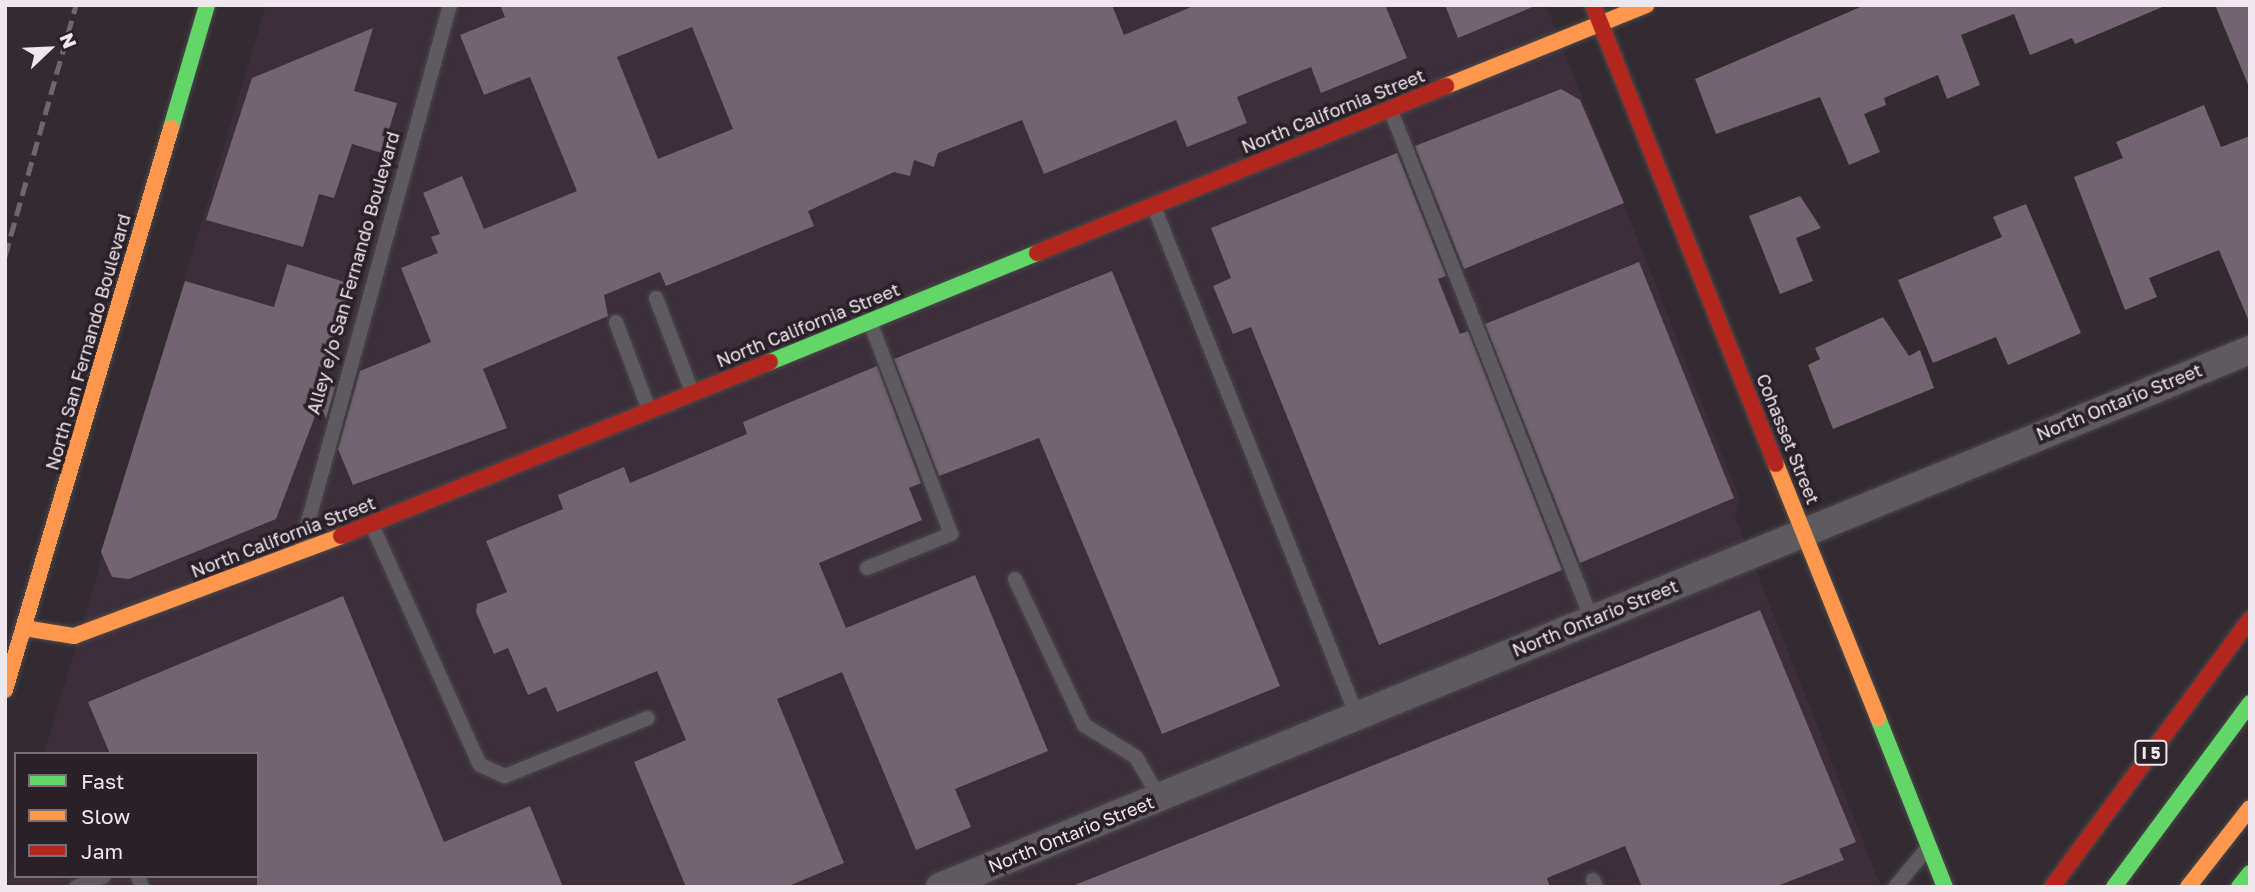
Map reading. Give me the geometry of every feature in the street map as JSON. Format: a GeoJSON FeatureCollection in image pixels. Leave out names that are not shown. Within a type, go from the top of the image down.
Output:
{"type":"FeatureCollection","features":[{"type":"Feature","properties":{"kind":"main road","name":"North San Fernando Boulevard"},"geometry":{"type":"LineString","coordinates":[[5,690],[207,5]]}},
{"type":"Feature","properties":{"kind":"main road","name":"Cohasset Street"},"geometry":{"type":"LineString","coordinates":[[1593,5],[1945,887]]}},
{"type":"Feature","properties":{"kind":"main road","name":"North California Street"},"geometry":{"type":"LineString","coordinates":[[24,628],[74,636],[300,553],[1646,5]]}},
{"type":"Feature","properties":{"kind":"main road","name":"I 5"},"geometry":{"type":"LineString","coordinates":[[2052,887],[2250,619]]}},
{"type":"Feature","properties":{"kind":"main road"},"geometry":{"type":"LineString","coordinates":[[2114,887],[2250,703]]}},
{"type":"Feature","properties":{"kind":"main road"},"geometry":{"type":"LineString","coordinates":[[2188,887],[2250,808]]}},
{"type":"Feature","properties":{"kind":"main road"},"geometry":{"type":"LineString","coordinates":[[2239,887],[2250,873]]}},
{"type":"Feature","properties":{"kind":"street","name":"North Ontario Street"},"geometry":{"type":"LineString","coordinates":[[940,887],[1592,620],[1803,530],[2250,350]]}},
{"type":"Feature","properties":{"kind":"lane","name":"Alley e/o San Fernando Boulevard"},"geometry":{"type":"LineString","coordinates":[[300,553],[450,5]]}},
{"type":"Feature","properties":{"kind":"lane"},"geometry":{"type":"LineString","coordinates":[[1391,109],[1592,620]]}},
{"type":"Feature","properties":{"kind":"lane"},"geometry":{"type":"LineString","coordinates":[[1153,206],[1357,716]]}},
{"type":"Feature","properties":{"kind":"lane"},"geometry":{"type":"LineString","coordinates":[[656,298],[693,393]]}},
{"type":"Feature","properties":{"kind":"lane"},"geometry":{"type":"LineString","coordinates":[[867,568],[951,534],[870,321]]}},
{"type":"Feature","properties":{"kind":"lane"},"geometry":{"type":"LineString","coordinates":[[616,322],[649,411]]}},
{"type":"Feature","properties":{"kind":"lane"},"geometry":{"type":"LineString","coordinates":[[371,524],[480,765],[505,776],[649,718]]}},
{"type":"Feature","properties":{"kind":"lane"},"geometry":{"type":"LineString","coordinates":[[1015,579],[1084,725],[1136,757],[1159,797]]}},
{"type":"Feature","properties":{"kind":"lane"},"geometry":{"type":"LineString","coordinates":[[1895,887],[1930,846]]}},
{"type":"Feature","properties":{"kind":"lane"},"geometry":{"type":"LineString","coordinates":[[76,887],[99,878]]}},
{"type":"Feature","properties":{"kind":"shaded area"},"geometry":{"type":"Polygon","coordinates":[[[266,5],[1546,5],[1739,498],[1735,517],[1881,887],[5,887],[14,856],[14,878],[259,878],[259,752],[45,752],[266,5]]]}},
{"type":"Feature","properties":{"kind":"building"},"geometry":{"type":"Polygon","coordinates":[[[500,5],[1112,5],[1124,35],[1196,5],[1385,5],[1407,58],[1321,93],[1311,67],[1237,97],[1247,123],[1187,147],[1176,120],[1044,174],[1022,120],[938,153],[934,167],[914,160],[910,176],[894,172],[808,211],[814,226],[666,286],[660,272],[604,295],[608,316],[483,369],[507,428],[353,485],[338,449],[360,371],[431,342],[401,268],[438,253],[431,237],[440,234],[423,193],[462,176],[484,229],[577,191],[530,77],[484,95],[460,35],[505,17],[500,5]],[[692,27],[617,57],[658,159],[733,129],[692,27]]]}},
{"type":"Feature","properties":{"kind":"building"},"geometry":{"type":"Polygon","coordinates":[[[1445,5],[1535,5],[1535,6],[1458,38],[1445,5]]]}},
{"type":"Feature","properties":{"kind":"building"},"geometry":{"type":"Polygon","coordinates":[[[1865,5],[2167,5],[2075,44],[2072,38],[2030,55],[2014,14],[1961,35],[1980,85],[1947,99],[1938,75],[1884,98],[1886,105],[1864,114],[1880,152],[1849,165],[1820,97],[1716,134],[1695,79],[1865,5]]]}},
{"type":"Feature","properties":{"kind":"building"},"geometry":{"type":"Polygon","coordinates":[[[2215,5],[2250,5],[2250,87],[2249,87],[2215,5]]]}},
{"type":"Feature","properties":{"kind":"building"},"geometry":{"type":"Polygon","coordinates":[[[373,28],[354,91],[397,103],[382,153],[352,144],[334,198],[319,194],[303,247],[206,220],[252,78],[373,28]]]}},
{"type":"Feature","properties":{"kind":"building"},"geometry":{"type":"Polygon","coordinates":[[[1561,89],[1580,100],[1624,203],[1464,269],[1415,146],[1561,89]]]}},
{"type":"Feature","properties":{"kind":"building"},"geometry":{"type":"Polygon","coordinates":[[[2204,105],[2221,147],[2250,136],[2250,324],[2219,250],[2149,278],[2157,297],[2125,310],[2074,177],[2123,158],[2116,142],[2204,105]]]}},
{"type":"Feature","properties":{"kind":"building"},"geometry":{"type":"Polygon","coordinates":[[[1397,153],[1446,276],[1438,279],[1460,334],[1468,331],[1562,570],[1379,645],[1251,327],[1233,334],[1213,286],[1231,278],[1211,228],[1397,153]]]}},
{"type":"Feature","properties":{"kind":"building"},"geometry":{"type":"Polygon","coordinates":[[[1800,196],[1821,228],[1796,238],[1813,281],[1780,294],[1749,216],[1800,196]]]}},
{"type":"Feature","properties":{"kind":"building"},"geometry":{"type":"Polygon","coordinates":[[[2026,204],[2081,333],[2008,365],[1996,337],[1933,363],[1898,280],[2002,237],[1993,217],[2026,204]]]}},
{"type":"Feature","properties":{"kind":"building"},"geometry":{"type":"Polygon","coordinates":[[[1639,262],[1734,498],[1580,563],[1485,324],[1639,262]]]}},
{"type":"Feature","properties":{"kind":"building"},"geometry":{"type":"Polygon","coordinates":[[[287,264],[351,284],[321,386],[337,380],[326,419],[320,403],[276,519],[129,579],[112,577],[101,552],[185,281],[274,307],[287,264]]]}},
{"type":"Feature","properties":{"kind":"building"},"geometry":{"type":"Polygon","coordinates":[[[1112,271],[1280,686],[1162,734],[1039,438],[939,476],[894,359],[1112,271]]]}},
{"type":"Feature","properties":{"kind":"building"},"geometry":{"type":"Polygon","coordinates":[[[1883,317],[1909,356],[1920,350],[1934,388],[1833,429],[1808,365],[1820,359],[1815,348],[1883,317]]]}},
{"type":"Feature","properties":{"kind":"building"},"geometry":{"type":"Polygon","coordinates":[[[877,366],[921,483],[909,488],[922,520],[819,563],[846,628],[975,575],[1048,751],[955,789],[971,827],[916,850],[842,672],[777,699],[844,863],[786,887],[686,887],[634,762],[686,740],[657,671],[557,712],[546,687],[528,695],[508,648],[494,654],[476,612],[477,604],[507,592],[486,541],[563,509],[558,495],[624,467],[630,483],[747,434],[743,422],[877,366]]]}},
{"type":"Feature","properties":{"kind":"building"},"geometry":{"type":"Polygon","coordinates":[[[343,596],[444,842],[530,806],[563,887],[257,887],[259,752],[109,752],[88,702],[343,596]]]}},
{"type":"Feature","properties":{"kind":"building"},"geometry":{"type":"Polygon","coordinates":[[[1760,610],[1856,842],[1839,849],[1844,860],[1775,887],[1642,887],[1625,846],[1547,878],[1550,887],[1070,887],[1760,610]]]}},
{"type":"Feature","properties":{"kind":"railway"},"geometry":{"type":"LineString","coordinates":[[5,256],[76,5]]}},
{"type":"Feature","properties":{"kind":"traffic: fast"},"geometry":{"type":"LineString","coordinates":[[171,128],[207,5]]}},
{"type":"Feature","properties":{"kind":"traffic: fast"},"geometry":{"type":"LineString","coordinates":[[770,362],[1037,253]]}},
{"type":"Feature","properties":{"kind":"traffic: fast"},"geometry":{"type":"LineString","coordinates":[[2114,887],[2250,703]]}},
{"type":"Feature","properties":{"kind":"traffic: fast"},"geometry":{"type":"LineString","coordinates":[[1878,718],[1945,887]]}},
{"type":"Feature","properties":{"kind":"traffic: fast"},"geometry":{"type":"LineString","coordinates":[[2239,887],[2250,873]]}},
{"type":"Feature","properties":{"kind":"traffic: slow"},"geometry":{"type":"LineString","coordinates":[[1446,86],[1646,5]]}},
{"type":"Feature","properties":{"kind":"traffic: slow"},"geometry":{"type":"LineString","coordinates":[[5,690],[171,128]]}},
{"type":"Feature","properties":{"kind":"traffic: slow"},"geometry":{"type":"LineString","coordinates":[[1776,464],[1878,718]]}},
{"type":"Feature","properties":{"kind":"traffic: slow"},"geometry":{"type":"LineString","coordinates":[[24,628],[74,636],[341,536]]}},
{"type":"Feature","properties":{"kind":"traffic: slow"},"geometry":{"type":"LineString","coordinates":[[2188,887],[2250,808]]}},
{"type":"Feature","properties":{"kind":"traffic: jam"},"geometry":{"type":"LineString","coordinates":[[1593,5],[1776,464]]}},
{"type":"Feature","properties":{"kind":"traffic: jam"},"geometry":{"type":"LineString","coordinates":[[1037,253],[1446,86]]}},
{"type":"Feature","properties":{"kind":"traffic: jam"},"geometry":{"type":"LineString","coordinates":[[341,536],[770,362]]}},
{"type":"Feature","properties":{"kind":"traffic: jam"},"geometry":{"type":"LineString","coordinates":[[2052,887],[2250,619]]}}]}
